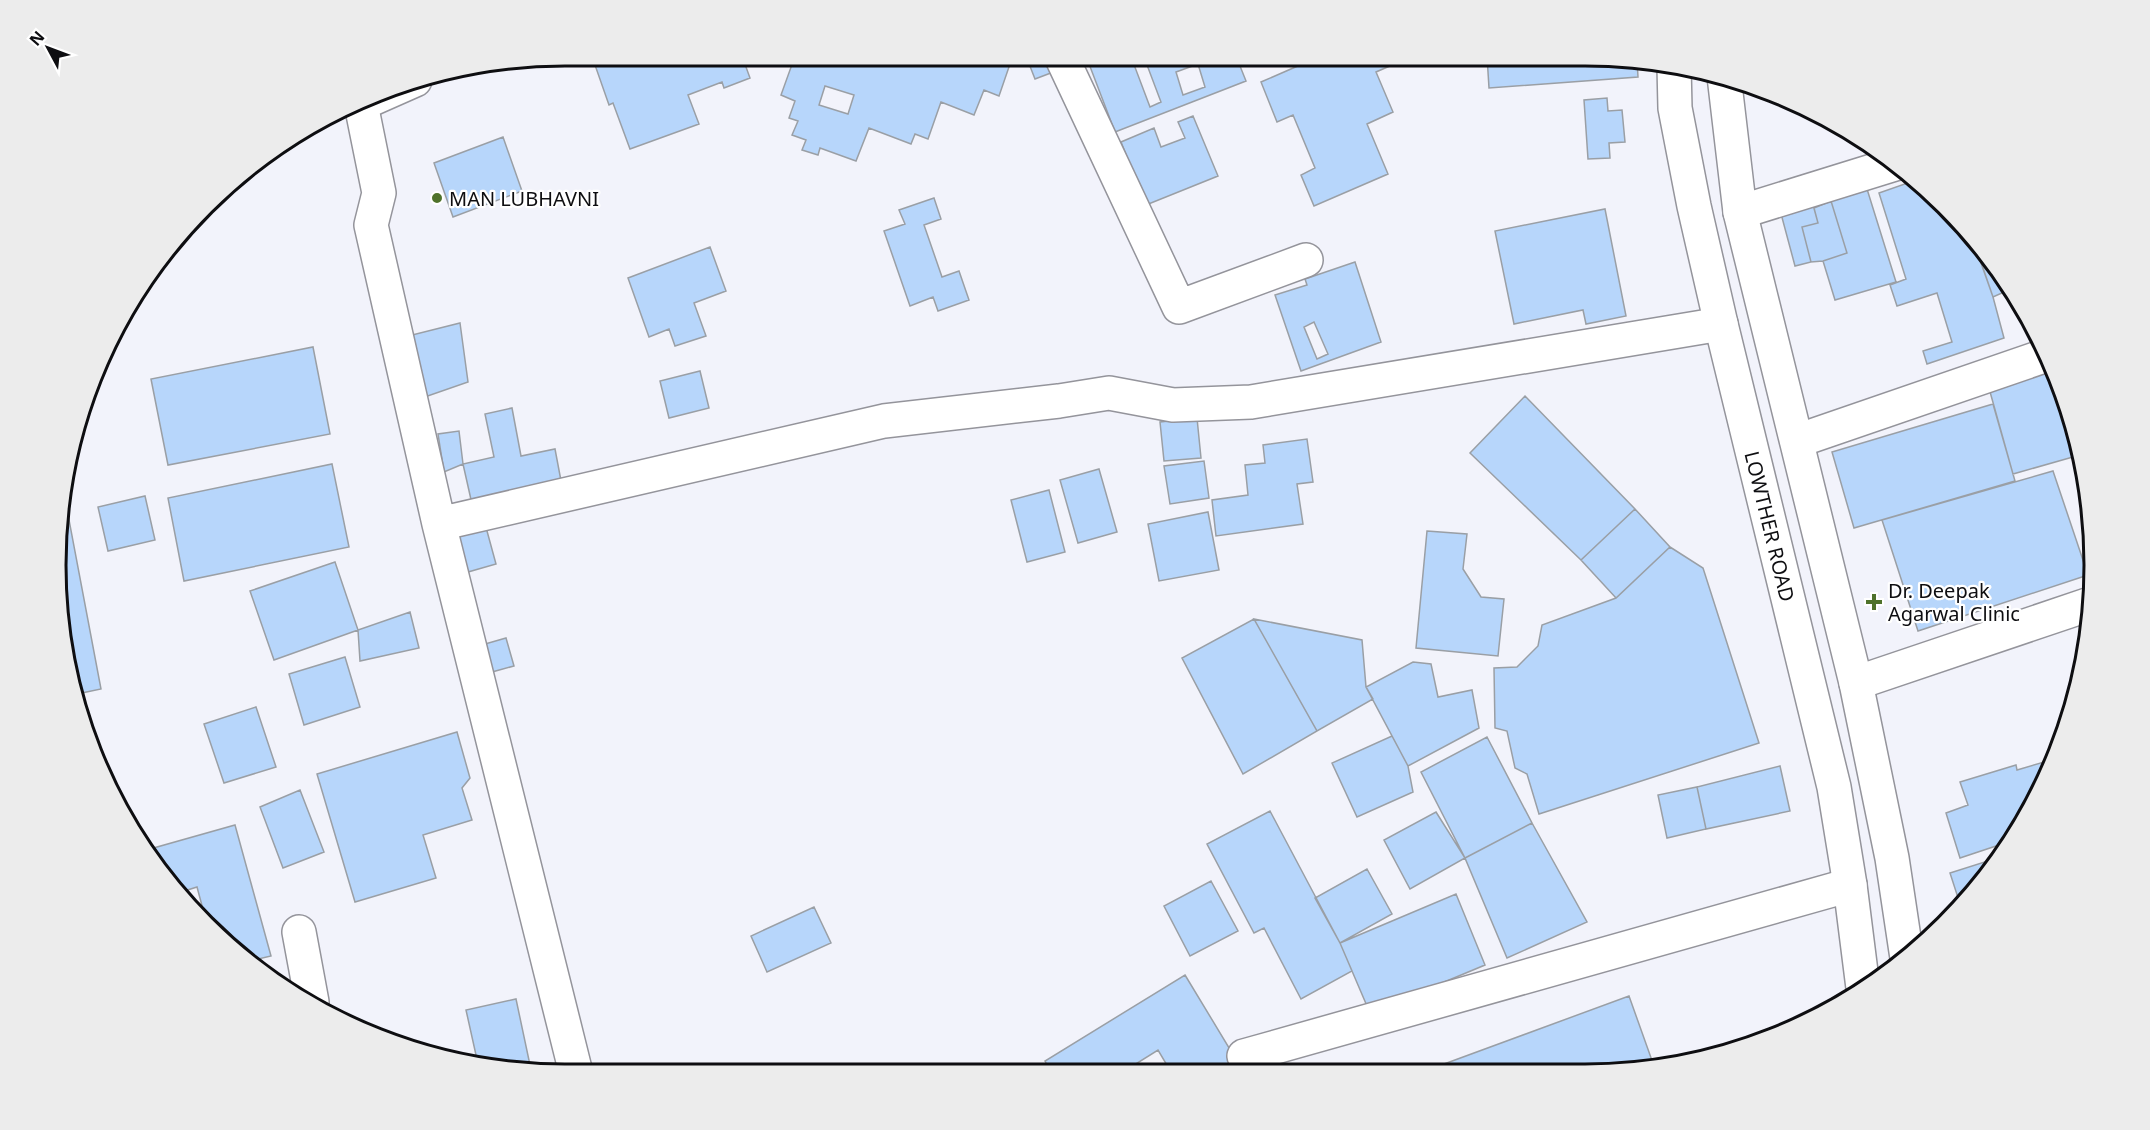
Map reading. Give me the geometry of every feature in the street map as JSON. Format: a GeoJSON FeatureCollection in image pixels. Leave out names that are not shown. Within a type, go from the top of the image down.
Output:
{"type":"FeatureCollection","features":[{"type":"Feature","properties":{"kind":"street"},"geometry":{"type":"LineString","coordinates":[[1066,66],[1179,307],[1306,260]]}},
{"type":"Feature","properties":{"kind":"street","name":"LOWTHER ROAD"},"geometry":{"type":"LineString","coordinates":[[1674,75],[1675,108],[1721,324],[1834,787],[1862,980]]}},
{"type":"Feature","properties":{"kind":"street"},"geometry":{"type":"LineString","coordinates":[[1725,86],[1740,212],[1856,683],[1892,858],[1905,948]]}},
{"type":"Feature","properties":{"kind":"street"},"geometry":{"type":"LineString","coordinates":[[363,109],[380,193],[371,225],[439,524],[574,1064]]}},
{"type":"Feature","properties":{"kind":"street"},"geometry":{"type":"LineString","coordinates":[[1740,212],[1886,167]]}},
{"type":"Feature","properties":{"kind":"street"},"geometry":{"type":"LineString","coordinates":[[439,524],[884,421],[1109,393],[1173,405],[1251,402],[1721,324]]}},
{"type":"Feature","properties":{"kind":"street"},"geometry":{"type":"LineString","coordinates":[[1797,441],[2039,357]]}},
{"type":"Feature","properties":{"kind":"street"},"geometry":{"type":"LineString","coordinates":[[1856,683],[2082,607]]}},
{"type":"Feature","properties":{"kind":"street"},"geometry":{"type":"LineString","coordinates":[[1248,1064],[1244,1056],[1850,885]]}},
{"type":"Feature","properties":{"kind":"street"},"geometry":{"type":"LineString","coordinates":[[298,933],[310,994]]}},
{"type":"Feature","properties":{"kind":"building"},"geometry":{"type":"Polygon","coordinates":[[[595,66],[746,66],[750,78],[724,88],[722,82],[688,95],[699,124],[630,149],[613,103],[609,105],[595,66]]]}},
{"type":"Feature","properties":{"kind":"building"},"geometry":{"type":"Polygon","coordinates":[[[791,66],[1009,66],[999,96],[984,90],[974,115],[941,102],[928,139],[915,134],[911,144],[869,128],[856,161],[820,148],[818,155],[802,150],[806,140],[792,135],[798,121],[789,118],[795,101],[781,95],[791,66]],[[825,86],[819,105],[848,114],[854,95],[825,86]]]}},
{"type":"Feature","properties":{"kind":"building"},"geometry":{"type":"Polygon","coordinates":[[[1030,66],[1054,66],[1056,71],[1035,79],[1030,66]]]}},
{"type":"Feature","properties":{"kind":"building"},"geometry":{"type":"Polygon","coordinates":[[[1090,66],[1135,66],[1150,107],[1161,102],[1147,66],[1192,66],[1176,72],[1183,95],[1205,87],[1199,66],[1240,66],[1246,81],[1115,132],[1090,66]]]}},
{"type":"Feature","properties":{"kind":"building"},"geometry":{"type":"Polygon","coordinates":[[[1298,66],[1390,66],[1376,72],[1393,112],[1367,124],[1388,174],[1314,206],[1301,175],[1315,168],[1293,115],[1277,122],[1261,82],[1298,66]]]}},
{"type":"Feature","properties":{"kind":"building"},"geometry":{"type":"Polygon","coordinates":[[[1488,66],[1585,66],[1638,69],[1638,77],[1489,88],[1488,66]]]}},
{"type":"Feature","properties":{"kind":"building"},"geometry":{"type":"Polygon","coordinates":[[[1607,98],[1608,111],[1622,110],[1625,142],[1609,143],[1610,158],[1588,159],[1584,100],[1607,98]]]}},
{"type":"Feature","properties":{"kind":"building"},"geometry":{"type":"Polygon","coordinates":[[[1193,116],[1218,176],[1146,205],[1121,142],[1154,128],[1161,147],[1185,138],[1178,122],[1193,116]]]}},
{"type":"Feature","properties":{"kind":"building"},"geometry":{"type":"Polygon","coordinates":[[[503,137],[522,191],[453,217],[434,163],[503,137]]]}},
{"type":"Feature","properties":{"kind":"building"},"geometry":{"type":"Polygon","coordinates":[[[1906,183],[1960,236],[1980,260],[2004,338],[1927,364],[1923,351],[1952,342],[1937,293],[1897,306],[1890,285],[1906,279],[1879,193],[1906,183]]]}},
{"type":"Feature","properties":{"kind":"building"},"geometry":{"type":"Polygon","coordinates":[[[1867,189],[1896,282],[1835,300],[1823,261],[1847,253],[1831,201],[1867,189]]]}},
{"type":"Feature","properties":{"kind":"building"},"geometry":{"type":"Polygon","coordinates":[[[934,198],[941,219],[924,225],[942,277],[959,271],[969,300],[938,311],[933,297],[910,306],[884,231],[905,224],[899,210],[934,198]]]}},
{"type":"Feature","properties":{"kind":"building"},"geometry":{"type":"Polygon","coordinates":[[[1812,201],[1818,223],[1802,227],[1811,262],[1795,266],[1780,210],[1812,201]]]}},
{"type":"Feature","properties":{"kind":"building"},"geometry":{"type":"Polygon","coordinates":[[[1831,201],[1847,253],[1823,261],[1811,262],[1802,227],[1818,223],[1814,208],[1831,201]]]}},
{"type":"Feature","properties":{"kind":"building"},"geometry":{"type":"Polygon","coordinates":[[[1605,209],[1626,316],[1586,324],[1583,310],[1514,324],[1495,231],[1605,209]]]}},
{"type":"Feature","properties":{"kind":"building"},"geometry":{"type":"Polygon","coordinates":[[[710,247],[726,291],[694,303],[706,336],[675,346],[669,329],[649,337],[628,278],[710,247]]]}},
{"type":"Feature","properties":{"kind":"building"},"geometry":{"type":"Polygon","coordinates":[[[1980,260],[2003,293],[1993,297],[1980,260]]]}},
{"type":"Feature","properties":{"kind":"building"},"geometry":{"type":"Polygon","coordinates":[[[1355,262],[1381,342],[1301,371],[1275,295],[1307,285],[1305,279],[1355,262]],[[1314,322],[1304,327],[1317,359],[1328,354],[1314,322]]]}},
{"type":"Feature","properties":{"kind":"building"},"geometry":{"type":"Polygon","coordinates":[[[460,323],[468,382],[419,399],[408,336],[460,323]]]}},
{"type":"Feature","properties":{"kind":"building"},"geometry":{"type":"Polygon","coordinates":[[[313,347],[330,434],[168,465],[151,379],[313,347]]]}},
{"type":"Feature","properties":{"kind":"building"},"geometry":{"type":"Polygon","coordinates":[[[2042,365],[2058,405],[2072,457],[2013,474],[1987,381],[2042,365]]]}},
{"type":"Feature","properties":{"kind":"building"},"geometry":{"type":"Polygon","coordinates":[[[700,371],[709,408],[669,418],[660,381],[700,371]]]}},
{"type":"Feature","properties":{"kind":"building"},"geometry":{"type":"Polygon","coordinates":[[[1525,396],[1635,509],[1581,560],[1470,453],[1525,396]]]}},
{"type":"Feature","properties":{"kind":"building"},"geometry":{"type":"Polygon","coordinates":[[[1993,404],[2015,481],[1854,528],[1832,452],[1993,404]]]}},
{"type":"Feature","properties":{"kind":"building"},"geometry":{"type":"Polygon","coordinates":[[[512,408],[521,456],[555,449],[562,486],[472,504],[463,464],[494,457],[485,414],[512,408]]]}},
{"type":"Feature","properties":{"kind":"building"},"geometry":{"type":"Polygon","coordinates":[[[1197,418],[1201,458],[1164,461],[1160,422],[1197,418]]]}},
{"type":"Feature","properties":{"kind":"building"},"geometry":{"type":"Polygon","coordinates":[[[459,431],[463,464],[444,472],[438,434],[459,431]]]}},
{"type":"Feature","properties":{"kind":"building"},"geometry":{"type":"Polygon","coordinates":[[[1307,439],[1313,482],[1297,484],[1303,524],[1216,536],[1212,500],[1248,495],[1245,465],[1265,463],[1263,445],[1307,439]]]}},
{"type":"Feature","properties":{"kind":"building"},"geometry":{"type":"Polygon","coordinates":[[[1204,461],[1209,498],[1170,504],[1164,466],[1204,461]]]}},
{"type":"Feature","properties":{"kind":"building"},"geometry":{"type":"Polygon","coordinates":[[[332,464],[349,547],[184,581],[168,498],[332,464]]]}},
{"type":"Feature","properties":{"kind":"building"},"geometry":{"type":"Polygon","coordinates":[[[1099,469],[1117,532],[1078,543],[1060,480],[1099,469]]]}},
{"type":"Feature","properties":{"kind":"building"},"geometry":{"type":"Polygon","coordinates":[[[2053,471],[2084,563],[2084,576],[1918,631],[1882,520],[2053,471]]]}},
{"type":"Feature","properties":{"kind":"building"},"geometry":{"type":"Polygon","coordinates":[[[1049,490],[1065,552],[1027,562],[1011,500],[1049,490]]]}},
{"type":"Feature","properties":{"kind":"building"},"geometry":{"type":"Polygon","coordinates":[[[145,496],[155,540],[108,551],[98,507],[145,496]]]}},
{"type":"Feature","properties":{"kind":"building"},"geometry":{"type":"Polygon","coordinates":[[[1635,509],[1670,547],[1616,598],[1581,560],[1635,509]]]}},
{"type":"Feature","properties":{"kind":"building"},"geometry":{"type":"Polygon","coordinates":[[[1208,512],[1219,570],[1159,581],[1148,524],[1208,512]]]}},
{"type":"Feature","properties":{"kind":"building"},"geometry":{"type":"Polygon","coordinates":[[[68,517],[101,689],[83,693],[76,662],[67,598],[68,517]]]}},
{"type":"Feature","properties":{"kind":"building"},"geometry":{"type":"Polygon","coordinates":[[[484,520],[496,564],[468,572],[457,528],[484,520]]]}},
{"type":"Feature","properties":{"kind":"building"},"geometry":{"type":"Polygon","coordinates":[[[1427,531],[1467,534],[1463,569],[1481,597],[1504,599],[1498,656],[1416,648],[1427,531]]]}},
{"type":"Feature","properties":{"kind":"building"},"geometry":{"type":"Polygon","coordinates":[[[1670,547],[1703,568],[1759,743],[1539,814],[1527,774],[1515,768],[1507,731],[1495,728],[1494,668],[1517,667],[1538,646],[1542,625],[1616,598],[1670,547]]]}},
{"type":"Feature","properties":{"kind":"building"},"geometry":{"type":"Polygon","coordinates":[[[335,562],[358,630],[274,660],[250,591],[335,562]]]}},
{"type":"Feature","properties":{"kind":"building"},"geometry":{"type":"Polygon","coordinates":[[[410,612],[419,648],[360,661],[358,630],[410,612]]]}},
{"type":"Feature","properties":{"kind":"building"},"geometry":{"type":"Polygon","coordinates":[[[1254,619],[1317,731],[1243,774],[1182,658],[1254,619]]]}},
{"type":"Feature","properties":{"kind":"building"},"geometry":{"type":"Polygon","coordinates":[[[1254,619],[1362,640],[1366,687],[1373,699],[1317,731],[1254,619]]]}},
{"type":"Feature","properties":{"kind":"building"},"geometry":{"type":"Polygon","coordinates":[[[506,638],[514,666],[492,672],[485,644],[506,638]]]}},
{"type":"Feature","properties":{"kind":"building"},"geometry":{"type":"Polygon","coordinates":[[[345,657],[360,707],[304,725],[289,674],[345,657]]]}},
{"type":"Feature","properties":{"kind":"building"},"geometry":{"type":"Polygon","coordinates":[[[1413,662],[1431,664],[1438,697],[1472,690],[1479,728],[1408,766],[1366,687],[1413,662]]]}},
{"type":"Feature","properties":{"kind":"building"},"geometry":{"type":"Polygon","coordinates":[[[256,707],[276,767],[224,783],[204,724],[256,707]]]}},
{"type":"Feature","properties":{"kind":"building"},"geometry":{"type":"Polygon","coordinates":[[[457,732],[470,778],[462,788],[472,820],[423,835],[436,878],[355,902],[317,774],[457,732]]]}},
{"type":"Feature","properties":{"kind":"building"},"geometry":{"type":"Polygon","coordinates":[[[1392,736],[1408,766],[1413,792],[1357,817],[1332,763],[1392,736]]]}},
{"type":"Feature","properties":{"kind":"building"},"geometry":{"type":"Polygon","coordinates":[[[1487,737],[1532,823],[1465,858],[1421,772],[1487,737]]]}},
{"type":"Feature","properties":{"kind":"building"},"geometry":{"type":"Polygon","coordinates":[[[2043,762],[2033,786],[1998,845],[1960,858],[1946,813],[1968,805],[1960,782],[2016,765],[2017,770],[2043,762]]]}},
{"type":"Feature","properties":{"kind":"building"},"geometry":{"type":"Polygon","coordinates":[[[1780,766],[1790,811],[1706,829],[1697,787],[1780,766]]]}},
{"type":"Feature","properties":{"kind":"building"},"geometry":{"type":"Polygon","coordinates":[[[1697,787],[1706,829],[1667,838],[1658,795],[1697,787]]]}},
{"type":"Feature","properties":{"kind":"building"},"geometry":{"type":"Polygon","coordinates":[[[300,790],[324,852],[283,868],[260,807],[300,790]]]}},
{"type":"Feature","properties":{"kind":"building"},"geometry":{"type":"Polygon","coordinates":[[[1270,811],[1340,943],[1352,971],[1301,999],[1264,928],[1254,933],[1207,844],[1270,811]]]}},
{"type":"Feature","properties":{"kind":"building"},"geometry":{"type":"Polygon","coordinates":[[[1436,812],[1465,858],[1410,889],[1384,840],[1436,812]]]}},
{"type":"Feature","properties":{"kind":"building"},"geometry":{"type":"Polygon","coordinates":[[[1532,823],[1587,922],[1507,958],[1465,858],[1532,823]]]}},
{"type":"Feature","properties":{"kind":"building"},"geometry":{"type":"Polygon","coordinates":[[[235,825],[271,956],[259,959],[212,918],[203,908],[197,887],[187,890],[154,848],[235,825]]]}},
{"type":"Feature","properties":{"kind":"building"},"geometry":{"type":"Polygon","coordinates":[[[1986,861],[1958,897],[1950,873],[1986,861]]]}},
{"type":"Feature","properties":{"kind":"building"},"geometry":{"type":"Polygon","coordinates":[[[1367,869],[1392,914],[1340,943],[1315,898],[1367,869]]]}},
{"type":"Feature","properties":{"kind":"building"},"geometry":{"type":"Polygon","coordinates":[[[1211,881],[1238,931],[1190,956],[1164,906],[1211,881]]]}},
{"type":"Feature","properties":{"kind":"building"},"geometry":{"type":"Polygon","coordinates":[[[1456,894],[1485,965],[1370,1013],[1340,943],[1456,894]]]}},
{"type":"Feature","properties":{"kind":"building"},"geometry":{"type":"Polygon","coordinates":[[[814,907],[831,943],[767,972],[751,936],[814,907]]]}},
{"type":"Feature","properties":{"kind":"building"},"geometry":{"type":"Polygon","coordinates":[[[1185,975],[1237,1061],[1232,1064],[1166,1064],[1158,1050],[1136,1064],[1047,1064],[1045,1061],[1185,975]]]}},
{"type":"Feature","properties":{"kind":"building"},"geometry":{"type":"Polygon","coordinates":[[[1629,996],[1652,1060],[1585,1064],[1444,1064],[1629,996]]]}},
{"type":"Feature","properties":{"kind":"building"},"geometry":{"type":"Polygon","coordinates":[[[516,999],[530,1063],[476,1056],[466,1010],[516,999]]]}},
{"type":"Feature","properties":{"kind":"place","name":"MAN LUBHAVNI"},"geometry":{"type":"Point","coordinates":[437,198]}},
{"type":"Feature","properties":{"kind":"place","name":"Dr. Deepak Agarwal Clinic"},"geometry":{"type":"Point","coordinates":[1874,602]}}]}
